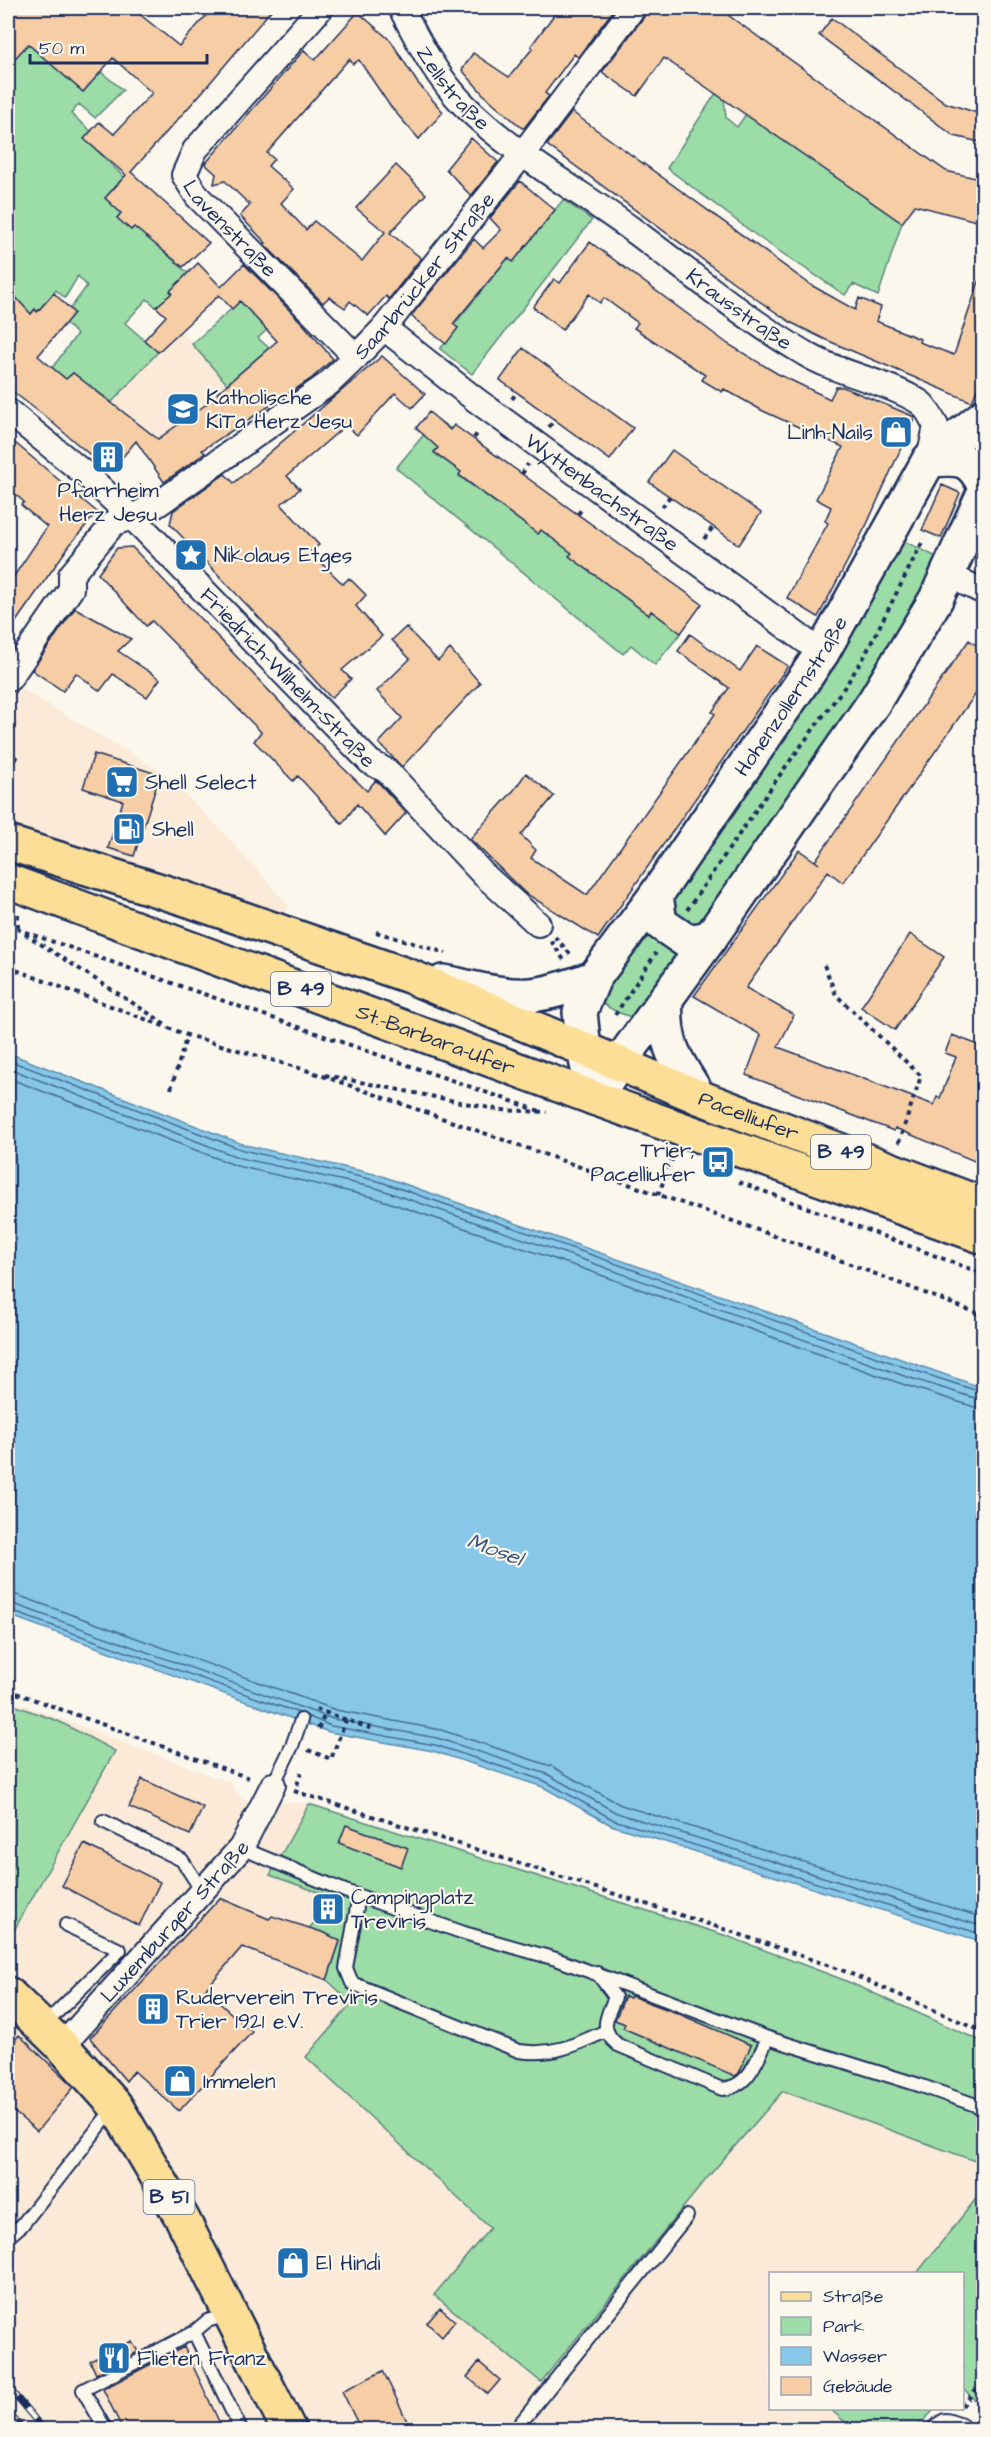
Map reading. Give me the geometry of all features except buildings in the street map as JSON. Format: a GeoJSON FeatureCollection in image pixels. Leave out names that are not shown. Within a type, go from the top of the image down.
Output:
{"type":"FeatureCollection","features":[{"type":"Feature","properties":{"kind":"main road","name":"St.-Barbara-Ufer"},"geometry":{"type":"LineString","coordinates":[[8,843],[183,898],[408,976],[584,1050]]}},
{"type":"Feature","properties":{"kind":"main road","name":"St.-Barbara-Ufer"},"geometry":{"type":"LineString","coordinates":[[13,896],[550,1097],[594,1098]]}},
{"type":"Feature","properties":{"kind":"main road","name":"Pacelliufer"},"geometry":{"type":"LineString","coordinates":[[584,1050],[699,1097],[984,1205]]}},
{"type":"Feature","properties":{"kind":"main road","name":"Pacelliufer"},"geometry":{"type":"LineString","coordinates":[[594,1098],[984,1237]]}},
{"type":"Feature","properties":{"kind":"main road","name":"B 51"},"geometry":{"type":"LineString","coordinates":[[8,1995],[52,2036],[116,2105],[182,2218],[289,2430]]}},
{"type":"Feature","properties":{"kind":"street","name":"Lavenstraße"},"geometry":{"type":"LineString","coordinates":[[321,8],[195,150],[184,175],[197,196],[356,357]]}},
{"type":"Feature","properties":{"kind":"street","name":"Zellstraße"},"geometry":{"type":"LineString","coordinates":[[401,8],[438,74],[465,106],[523,153]]}},
{"type":"Feature","properties":{"kind":"street","name":"Saarbrücker Straße"},"geometry":{"type":"LineString","coordinates":[[9,679],[71,589],[71,575],[114,523],[158,504],[328,384],[384,328],[523,153],[633,8]]}},
{"type":"Feature","properties":{"kind":"street","name":"Krausstraße"},"geometry":{"type":"LineString","coordinates":[[523,153],[631,229],[725,302],[767,331],[807,355],[923,404],[936,426],[929,460]]}},
{"type":"Feature","properties":{"kind":"street","name":"Wyttenbachstraße"},"geometry":{"type":"LineString","coordinates":[[384,328],[476,400],[822,653]]}},
{"type":"Feature","properties":{"kind":"street","name":"Friedrich-Wilhelm-Straße"},"geometry":{"type":"LineString","coordinates":[[8,411],[91,479],[132,517],[370,762],[387,771],[483,874],[546,930]]}},
{"type":"Feature","properties":{"kind":"street","name":"Hohenzollernstraße"},"geometry":{"type":"LineString","coordinates":[[594,1098],[584,1050],[580,1012],[584,969],[656,895],[822,653],[929,460],[984,416]]}},
{"type":"Feature","properties":{"kind":"street"},"geometry":{"type":"LineString","coordinates":[[929,460],[964,460],[972,466],[984,485]]}},
{"type":"Feature","properties":{"kind":"street"},"geometry":{"type":"LineString","coordinates":[[594,1098],[710,938],[874,702],[936,599],[984,493]]}},
{"type":"Feature","properties":{"kind":"street"},"geometry":{"type":"LineString","coordinates":[[946,574],[984,592]]}},
{"type":"Feature","properties":{"kind":"street"},"geometry":{"type":"LineString","coordinates":[[656,895],[660,922],[688,942],[710,938]]}},
{"type":"Feature","properties":{"kind":"street"},"geometry":{"type":"LineString","coordinates":[[408,976],[494,992],[529,995],[561,990],[584,969]]}},
{"type":"Feature","properties":{"kind":"street"},"geometry":{"type":"LineString","coordinates":[[666,998],[665,1018],[668,1043],[699,1097]]}},
{"type":"Feature","properties":{"kind":"street","name":"Luxemburger Straße"},"geometry":{"type":"LineString","coordinates":[[52,2036],[202,1891],[241,1848],[273,1785]]}},
{"type":"Feature","properties":{"kind":"street"},"geometry":{"type":"LineString","coordinates":[[940,2430],[946,2426],[958,2430]]}},
{"type":"Feature","properties":{"kind":"lane"},"geometry":{"type":"LineString","coordinates":[[273,1785],[292,1746],[301,1720]]}},
{"type":"Feature","properties":{"kind":"lane"},"geometry":{"type":"LineString","coordinates":[[103,1821],[182,1860],[202,1891]]}},
{"type":"Feature","properties":{"kind":"lane"},"geometry":{"type":"LineString","coordinates":[[241,1848],[359,1896],[464,1934],[556,1959],[768,2038],[984,2108]]}},
{"type":"Feature","properties":{"kind":"lane"},"geometry":{"type":"LineString","coordinates":[[359,1896],[346,1968],[352,1983],[519,2050],[538,2054],[567,2048],[606,2031]]}},
{"type":"Feature","properties":{"kind":"lane"},"geometry":{"type":"LineString","coordinates":[[52,2036],[120,1950],[66,1925]]}},
{"type":"Feature","properties":{"kind":"lane"},"geometry":{"type":"LineString","coordinates":[[597,1973],[615,1997],[606,2022],[606,2031],[610,2039],[618,2045],[722,2089],[735,2088],[745,2081],[768,2038]]}},
{"type":"Feature","properties":{"kind":"lane"},"geometry":{"type":"LineString","coordinates":[[8,2237],[22,2225],[116,2105]]}},
{"type":"Feature","properties":{"kind":"lane"},"geometry":{"type":"LineString","coordinates":[[516,2430],[687,2216]]}},
{"type":"Feature","properties":{"kind":"lane"},"geometry":{"type":"LineString","coordinates":[[106,2430],[83,2390],[194,2331],[207,2321],[231,2314]]}},
{"type":"Feature","properties":{"kind":"lane"},"geometry":{"type":"LineString","coordinates":[[194,2331],[242,2430]]}},
{"type":"Feature","properties":{"kind":"path"},"geometry":{"type":"LineString","coordinates":[[915,535],[932,543]]}},
{"type":"Feature","properties":{"kind":"path"},"geometry":{"type":"LineString","coordinates":[[683,915],[864,657],[924,540]]}},
{"type":"Feature","properties":{"kind":"path"},"geometry":{"type":"LineString","coordinates":[[8,750],[19,761]]}},
{"type":"Feature","properties":{"kind":"path"},"geometry":{"type":"LineString","coordinates":[[13,896],[17,930]]}},
{"type":"Feature","properties":{"kind":"path"},"geometry":{"type":"LineString","coordinates":[[8,926],[550,1097]]}},
{"type":"Feature","properties":{"kind":"path"},"geometry":{"type":"LineString","coordinates":[[17,930],[175,1030]]}},
{"type":"Feature","properties":{"kind":"path"},"geometry":{"type":"LineString","coordinates":[[546,930],[584,969]]}},
{"type":"Feature","properties":{"kind":"path"},"geometry":{"type":"LineString","coordinates":[[615,1015],[662,944]]}},
{"type":"Feature","properties":{"kind":"path"},"geometry":{"type":"LineString","coordinates":[[824,965],[836,995],[921,1076],[898,1146]]}},
{"type":"Feature","properties":{"kind":"path"},"geometry":{"type":"LineString","coordinates":[[8,967],[187,1035],[309,1071],[806,1247],[984,1316]]}},
{"type":"Feature","properties":{"kind":"path"},"geometry":{"type":"LineString","coordinates":[[171,1089],[187,1035]]}},
{"type":"Feature","properties":{"kind":"path"},"geometry":{"type":"LineString","coordinates":[[309,1071],[500,1110],[550,1097]]}},
{"type":"Feature","properties":{"kind":"path"},"geometry":{"type":"LineString","coordinates":[[550,1097],[558,1117]]}},
{"type":"Feature","properties":{"kind":"path"},"geometry":{"type":"LineString","coordinates":[[658,1195],[670,1157],[682,1161]]}},
{"type":"Feature","properties":{"kind":"path"},"geometry":{"type":"LineString","coordinates":[[732,1180],[984,1274]]}},
{"type":"Feature","properties":{"kind":"path"},"geometry":{"type":"LineString","coordinates":[[8,1690],[273,1785],[847,1972],[984,2032]]}},
{"type":"Feature","properties":{"kind":"path"},"geometry":{"type":"LineString","coordinates":[[312,1708],[372,1729]]}},
{"type":"Feature","properties":{"kind":"path"},"geometry":{"type":"LineString","coordinates":[[292,1746],[331,1759],[346,1719]]}},
{"type":"Feature","properties":{"kind":"path"},"geometry":{"type":"LineString","coordinates":[[964,2405],[984,2380]]}},
{"type":"Feature","properties":{"kind":"shaded area","name":"Katholische KiTa Herz Jesu"},"geometry":{"type":"Polygon","coordinates":[[[180,330],[218,373],[250,417],[161,478],[137,440],[140,425],[112,402],[180,330]]]}},
{"type":"Feature","properties":{"kind":"shaded area"},"geometry":{"type":"Polygon","coordinates":[[[18,687],[162,772],[221,830],[289,906],[283,917],[8,824],[8,691],[18,687]]]}},
{"type":"Feature","properties":{"kind":"shaded area"},"geometry":{"type":"Polygon","coordinates":[[[8,1699],[231,1783],[242,1800],[309,1804],[271,1875],[327,1895],[317,1920],[340,1941],[352,2003],[307,2058],[490,2228],[540,2382],[708,2177],[783,2091],[983,2164],[983,2190],[918,2272],[769,2272],[769,2410],[831,2410],[853,2429],[8,2430],[8,1699]]]}},
{"type":"Feature","properties":{"kind":"green space"},"geometry":{"type":"Polygon","coordinates":[[[28,44],[83,92],[101,72],[123,90],[95,118],[79,104],[71,114],[91,131],[85,139],[124,177],[105,198],[121,213],[117,218],[131,230],[135,225],[191,276],[170,291],[172,293],[156,307],[147,299],[125,323],[158,352],[112,402],[94,389],[87,396],[81,379],[73,373],[66,379],[52,368],[77,334],[65,323],[74,313],[70,309],[87,286],[78,276],[65,298],[56,290],[37,312],[34,310],[13,335],[8,330],[8,315],[19,301],[8,288],[8,55],[13,60],[28,44]]]}},
{"type":"Feature","properties":{"kind":"green space"},"geometry":{"type":"Polygon","coordinates":[[[716,93],[724,98],[726,118],[737,127],[746,114],[902,223],[878,296],[853,284],[845,295],[761,239],[667,168],[716,93]]]}},
{"type":"Feature","properties":{"kind":"green space"},"geometry":{"type":"Polygon","coordinates":[[[563,200],[592,220],[472,374],[440,349],[458,328],[454,325],[508,258],[513,261],[563,200]]]}},
{"type":"Feature","properties":{"kind":"green space"},"geometry":{"type":"Polygon","coordinates":[[[240,301],[267,330],[258,338],[269,348],[227,384],[192,344],[240,301]]]}},
{"type":"Feature","properties":{"kind":"green space"},"geometry":{"type":"Polygon","coordinates":[[[437,419],[451,429],[434,453],[461,472],[459,476],[538,534],[541,530],[572,553],[570,557],[648,614],[651,611],[681,633],[655,665],[631,645],[623,654],[396,468],[437,419]]]}},
{"type":"Feature","properties":{"kind":"green space"},"geometry":{"type":"Polygon","coordinates":[[[900,539],[943,560],[872,686],[710,920],[695,926],[676,920],[672,890],[900,539]]]}},
{"type":"Feature","properties":{"kind":"green space"},"geometry":{"type":"Polygon","coordinates":[[[650,918],[685,954],[637,1019],[617,1012],[597,1001],[650,918]]]}},
{"type":"Feature","properties":{"kind":"green space"},"geometry":{"type":"Polygon","coordinates":[[[8,1703],[58,1721],[115,1751],[8,1941],[8,1703]]]}},
{"type":"Feature","properties":{"kind":"green space","name":"Campingplatz Treviris"},"geometry":{"type":"Polygon","coordinates":[[[309,1804],[727,1936],[844,1980],[983,2042],[983,2164],[783,2091],[708,2177],[541,2382],[434,2295],[490,2228],[306,2057],[352,2003],[327,1980],[340,1941],[309,1928],[317,1920],[326,1895],[270,1875],[309,1804]]]}},
{"type":"Feature","properties":{"kind":"green space"},"geometry":{"type":"Polygon","coordinates":[[[983,2190],[983,2422],[977,2403],[964,2389],[964,2272],[918,2272],[983,2190]]]}},
{"type":"Feature","properties":{"kind":"green space"},"geometry":{"type":"Polygon","coordinates":[[[831,2410],[934,2410],[914,2430],[853,2429],[831,2410]]]}},
{"type":"Feature","properties":{"kind":"water","name":"Mosel"},"geometry":{"type":"Polygon","coordinates":[[[8,1053],[245,1145],[379,1175],[983,1388],[983,1942],[611,1825],[543,1787],[433,1751],[329,1732],[8,1615],[8,1053]]]}},
{"type":"Feature","properties":{"kind":"railway"},"geometry":{"type":"LineString","coordinates":[[8,2387],[44,2430]]}},
{"type":"Feature","properties":{"kind":"railway"},"geometry":{"type":"LineString","coordinates":[[8,2412],[23,2430]]}},
{"type":"Feature","properties":{"kind":"place","name":"Katholische KiTa Herz Jesu"},"geometry":{"type":"Point","coordinates":[183,409]}},
{"type":"Feature","properties":{"kind":"place","name":"Linh-Nails"},"geometry":{"type":"Point","coordinates":[896,432]}},
{"type":"Feature","properties":{"kind":"place","name":"Pfarrheim Herz Jesu"},"geometry":{"type":"Point","coordinates":[108,457]}},
{"type":"Feature","properties":{"kind":"place","name":"Nikolaus Etges"},"geometry":{"type":"Point","coordinates":[191,555]}},
{"type":"Feature","properties":{"kind":"place","name":"Shell Select"},"geometry":{"type":"Point","coordinates":[122,782]}},
{"type":"Feature","properties":{"kind":"place","name":"Shell"},"geometry":{"type":"Point","coordinates":[129,829]}},
{"type":"Feature","properties":{"kind":"place","name":"Trier, Pacelliufer"},"geometry":{"type":"Point","coordinates":[718,1162]}},
{"type":"Feature","properties":{"kind":"place","name":"Campingplatz Treviris"},"geometry":{"type":"Point","coordinates":[328,1909]}},
{"type":"Feature","properties":{"kind":"place","name":"Ruderverein Treviris Trier 1921 e.V."},"geometry":{"type":"Point","coordinates":[153,2009]}},
{"type":"Feature","properties":{"kind":"place","name":"Immelen"},"geometry":{"type":"Point","coordinates":[180,2081]}},
{"type":"Feature","properties":{"kind":"place","name":"El Hindi"},"geometry":{"type":"Point","coordinates":[293,2263]}},
{"type":"Feature","properties":{"kind":"place","name":"Flieten Franz"},"geometry":{"type":"Point","coordinates":[114,2358]}}]}
